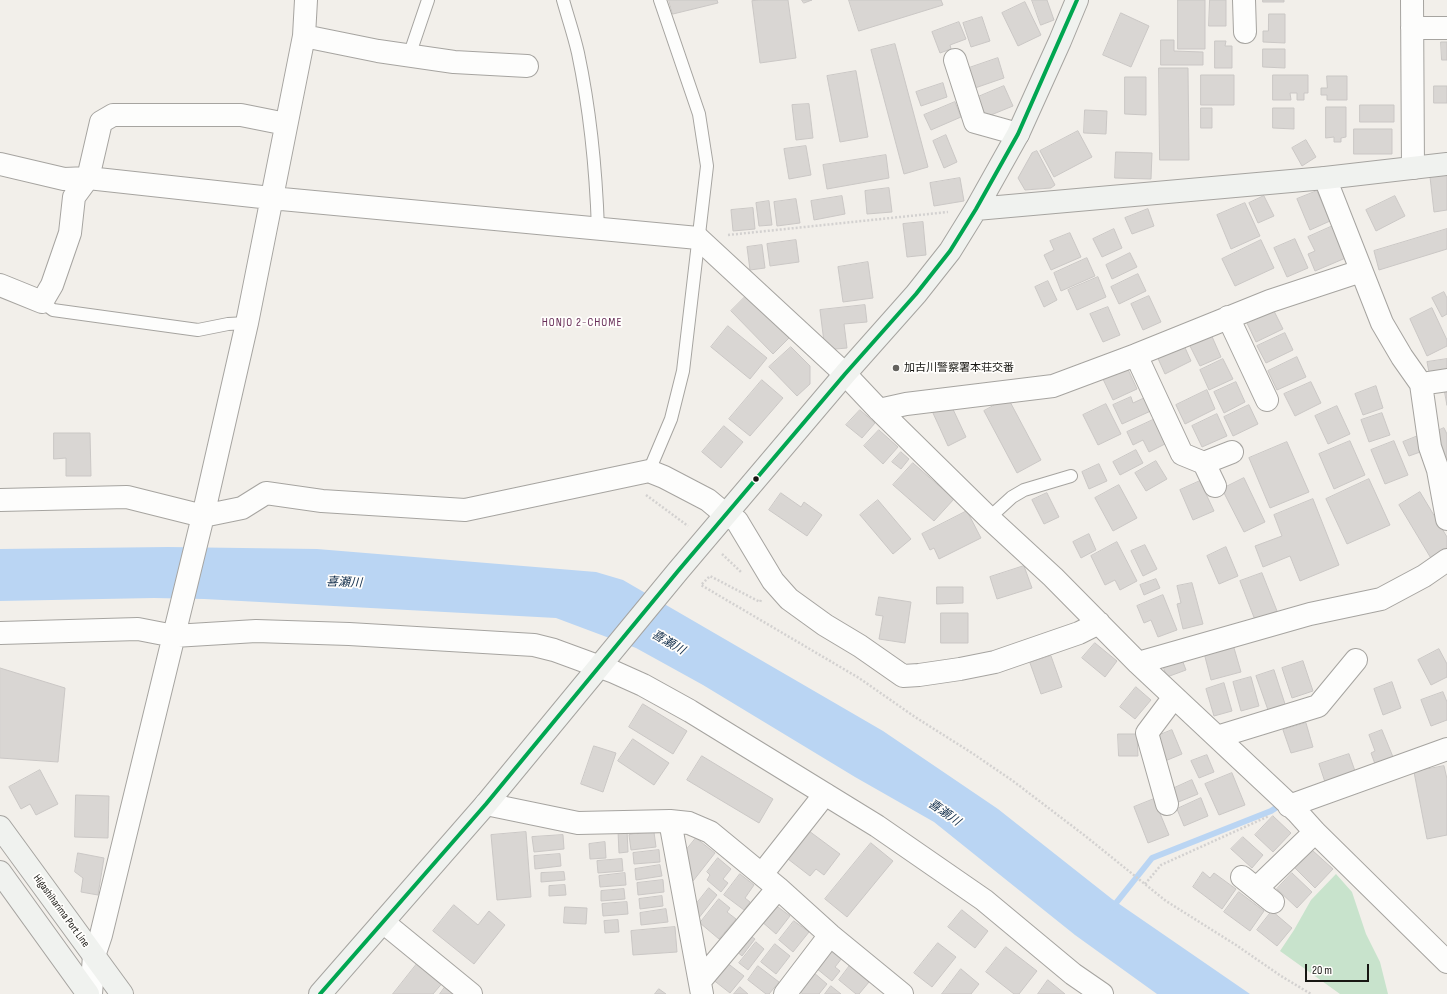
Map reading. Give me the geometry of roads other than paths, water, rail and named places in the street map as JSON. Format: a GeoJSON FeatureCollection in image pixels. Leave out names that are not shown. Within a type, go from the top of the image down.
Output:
{"type":"FeatureCollection","features":[{"type":"Feature","properties":{"kind":"main road"},"geometry":{"type":"LineString","coordinates":[[320,994],[486,804],[678,571],[845,374],[916,294],[950,251],[976,209],[1018,134],[1052,60],[1077,0]]}},
{"type":"Feature","properties":{"kind":"main road"},"geometry":{"type":"LineString","coordinates":[[976,209],[1325,178],[1447,164]]}},
{"type":"Feature","properties":{"kind":"main road","name":"Higashiharima Port Line"},"geometry":{"type":"LineString","coordinates":[[0,827],[122,994]]}},
{"type":"Feature","properties":{"kind":"main road"},"geometry":{"type":"LineString","coordinates":[[0,872],[88,994]]}},
{"type":"Feature","properties":{"kind":"street"},"geometry":{"type":"LineString","coordinates":[[91,994],[94,956],[101,935],[174,636],[247,323],[304,36],[306,0]]}},
{"type":"Feature","properties":{"kind":"street"},"geometry":{"type":"LineString","coordinates":[[1244,0],[1245,32]]}},
{"type":"Feature","properties":{"kind":"street"},"geometry":{"type":"LineString","coordinates":[[1412,0],[1413,168]]}},
{"type":"Feature","properties":{"kind":"street"},"geometry":{"type":"LineString","coordinates":[[1412,28],[1447,28]]}},
{"type":"Feature","properties":{"kind":"street"},"geometry":{"type":"LineString","coordinates":[[304,36],[378,52],[454,62],[526,66]]}},
{"type":"Feature","properties":{"kind":"street"},"geometry":{"type":"LineString","coordinates":[[954,60],[975,122],[1018,134]]}},
{"type":"Feature","properties":{"kind":"street"},"geometry":{"type":"LineString","coordinates":[[0,285],[42,302],[52,285],[70,233],[74,197],[88,178],[100,122],[113,115],[241,115],[286,124]]}},
{"type":"Feature","properties":{"kind":"street"},"geometry":{"type":"LineString","coordinates":[[0,164],[64,179],[88,178],[271,198],[698,238],[845,374],[878,410],[1099,623],[1138,663],[1289,805],[1447,962]]}},
{"type":"Feature","properties":{"kind":"street"},"geometry":{"type":"LineString","coordinates":[[1325,178],[1382,323],[1402,357],[1421,384],[1430,447],[1438,470],[1447,519]]}},
{"type":"Feature","properties":{"kind":"street"},"geometry":{"type":"LineString","coordinates":[[878,410],[906,404],[1053,386],[1136,355],[1228,317],[1361,271]]}},
{"type":"Feature","properties":{"kind":"street"},"geometry":{"type":"LineString","coordinates":[[1228,317],[1267,400]]}},
{"type":"Feature","properties":{"kind":"street"},"geometry":{"type":"LineString","coordinates":[[1136,355],[1182,454],[1204,463],[1215,486]]}},
{"type":"Feature","properties":{"kind":"street"},"geometry":{"type":"LineString","coordinates":[[1421,384],[1447,380]]}},
{"type":"Feature","properties":{"kind":"street"},"geometry":{"type":"LineString","coordinates":[[1204,463],[1232,452]]}},
{"type":"Feature","properties":{"kind":"street"},"geometry":{"type":"LineString","coordinates":[[0,500],[127,497],[203,516],[242,508],[266,493],[322,501],[465,510],[649,471],[664,477],[708,500],[726,515],[737,521],[773,582],[789,600],[903,676],[919,676],[995,662],[1079,633],[1099,623]]}},
{"type":"Feature","properties":{"kind":"street"},"geometry":{"type":"LineString","coordinates":[[1138,663],[1310,614],[1381,599],[1424,576],[1447,560]]}},
{"type":"Feature","properties":{"kind":"street"},"geometry":{"type":"LineString","coordinates":[[0,633],[138,629],[174,636],[256,631],[349,634],[534,645],[601,664],[690,710],[877,826],[984,900],[1073,974],[1102,994]]}},
{"type":"Feature","properties":{"kind":"street"},"geometry":{"type":"LineString","coordinates":[[1217,736],[1318,706],[1356,660]]}},
{"type":"Feature","properties":{"kind":"street"},"geometry":{"type":"LineString","coordinates":[[1167,804],[1147,732],[1174,697]]}},
{"type":"Feature","properties":{"kind":"street"},"geometry":{"type":"LineString","coordinates":[[1289,805],[1447,749]]}},
{"type":"Feature","properties":{"kind":"street"},"geometry":{"type":"LineString","coordinates":[[762,874],[825,794]]}},
{"type":"Feature","properties":{"kind":"street"},"geometry":{"type":"LineString","coordinates":[[486,804],[578,823],[670,821],[688,823],[710,832],[778,888],[888,990]]}},
{"type":"Feature","properties":{"kind":"street"},"geometry":{"type":"LineString","coordinates":[[670,821],[701,988]]}},
{"type":"Feature","properties":{"kind":"street"},"geometry":{"type":"LineString","coordinates":[[1274,902],[1250,883],[1315,832]]}},
{"type":"Feature","properties":{"kind":"street"},"geometry":{"type":"LineString","coordinates":[[701,988],[778,888]]}},
{"type":"Feature","properties":{"kind":"street"},"geometry":{"type":"LineString","coordinates":[[383,922],[471,994]]}},
{"type":"Feature","properties":{"kind":"street"},"geometry":{"type":"LineString","coordinates":[[785,994],[830,935]]}},
{"type":"Feature","properties":{"kind":"lane"},"geometry":{"type":"LineString","coordinates":[[410,56],[428,0]]}},
{"type":"Feature","properties":{"kind":"lane"},"geometry":{"type":"LineString","coordinates":[[563,0],[577,52],[585,90],[596,188],[598,229]]}},
{"type":"Feature","properties":{"kind":"lane"},"geometry":{"type":"LineString","coordinates":[[649,471],[670,419],[683,370],[707,166],[699,114],[660,0]]}},
{"type":"Feature","properties":{"kind":"lane"},"geometry":{"type":"LineString","coordinates":[[42,302],[53,310],[198,330],[228,324],[247,323]]}},
{"type":"Feature","properties":{"kind":"lane"},"geometry":{"type":"LineString","coordinates":[[989,518],[1012,497],[1024,490],[1071,476]]}},
{"type":"Feature","properties":{"kind":"water","name":"喜瀬川"},"geometry":{"type":"Polygon","coordinates":[[[168,547],[317,549],[596,572],[623,580],[883,731],[998,809],[1112,899],[1250,994],[1157,994],[1075,935],[934,822],[855,777],[703,685],[636,648],[556,618],[204,599],[154,598],[0,601],[0,549],[168,547]]]}},
{"type":"Feature","properties":{"kind":"waterway"},"geometry":{"type":"LineString","coordinates":[[1112,908],[1152,858],[1271,811],[1282,804]]}},
{"type":"Feature","properties":{"kind":"place","name":"加古川警察署本荘交番"},"geometry":{"type":"Point","coordinates":[896,368]}},
{"type":"Feature","properties":{"kind":"district","name":"HONJO 2-CHOME"},"geometry":{"type":"Point","coordinates":[582,323]}}]}
